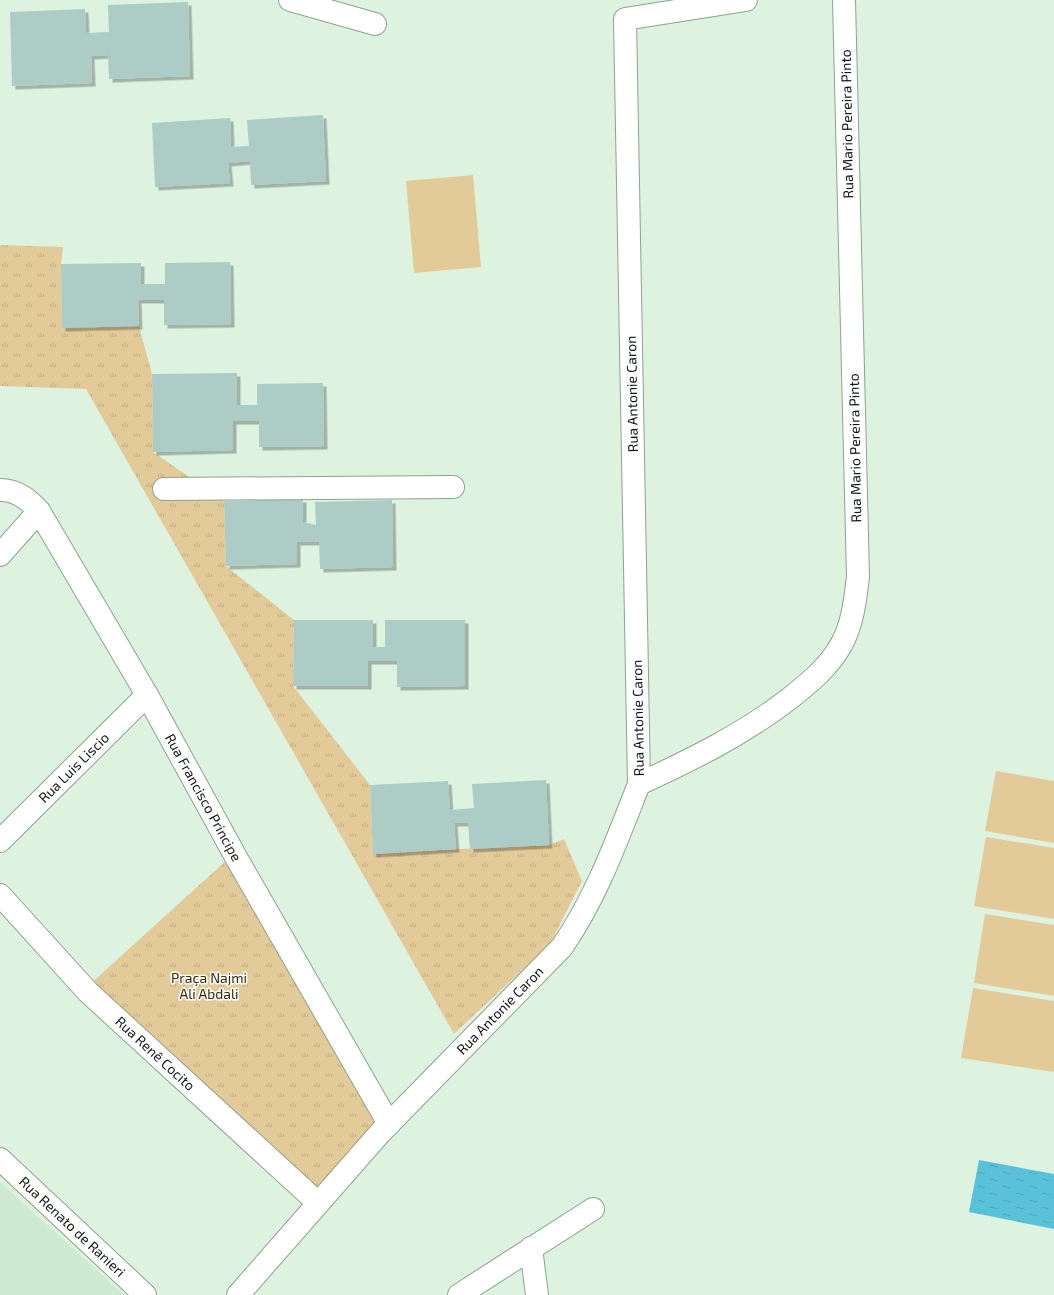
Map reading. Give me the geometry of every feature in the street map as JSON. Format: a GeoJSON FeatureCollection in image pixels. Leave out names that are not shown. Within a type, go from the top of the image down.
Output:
{"type":"FeatureCollection","features":[{"type":"Feature","properties":{"kind":"street"},"geometry":{"type":"LineString","coordinates":[[290,0],[375,24]]}},
{"type":"Feature","properties":{"kind":"street","name":"Rua Antonie Caron"},"geometry":{"type":"LineString","coordinates":[[238,1295],[389,1124],[562,948],[581,919],[597,888],[639,784],[625,19],[746,0]]}},
{"type":"Feature","properties":{"kind":"street","name":"Rua Mario Pereira Pinto"},"geometry":{"type":"LineString","coordinates":[[639,784],[695,759],[759,722],[815,679],[842,644],[853,613],[858,577],[844,0]]}},
{"type":"Feature","properties":{"kind":"street"},"geometry":{"type":"LineString","coordinates":[[164,489],[453,486]]}},
{"type":"Feature","properties":{"kind":"street","name":"Rua Francisco Principe"},"geometry":{"type":"LineString","coordinates":[[0,490],[11,490],[20,494],[31,502],[39,511],[147,695],[238,859],[389,1124]]}},
{"type":"Feature","properties":{"kind":"street"},"geometry":{"type":"LineString","coordinates":[[0,555],[39,511]]}},
{"type":"Feature","properties":{"kind":"street","name":"Rua Luis Liscio"},"geometry":{"type":"LineString","coordinates":[[0,841],[147,695]]}},
{"type":"Feature","properties":{"kind":"street","name":"Rua Renê Cocito"},"geometry":{"type":"LineString","coordinates":[[0,895],[88,992],[318,1203]]}},
{"type":"Feature","properties":{"kind":"street","name":"Rua Renato de Ranieri"},"geometry":{"type":"LineString","coordinates":[[0,1159],[144,1295]]}},
{"type":"Feature","properties":{"kind":"street"},"geometry":{"type":"LineString","coordinates":[[458,1295],[593,1209]]}},
{"type":"Feature","properties":{"kind":"street"},"geometry":{"type":"LineString","coordinates":[[531,1248],[537,1295]]}},
{"type":"Feature","properties":{"kind":"shaded area"},"geometry":{"type":"Polygon","coordinates":[[[0,1182],[124,1295],[0,1295],[0,1182]]]}},
{"type":"Feature","properties":{"kind":"green space"},"geometry":{"type":"Polygon","coordinates":[[[473,175],[481,267],[414,273],[406,181],[473,175]]]}},
{"type":"Feature","properties":{"kind":"green space"},"geometry":{"type":"Polygon","coordinates":[[[0,245],[63,247],[61,264],[62,327],[139,326],[152,374],[153,452],[224,501],[226,566],[294,620],[293,686],[370,785],[373,853],[549,845],[564,839],[582,881],[550,944],[454,1034],[86,389],[0,386],[0,245]]]}},
{"type":"Feature","properties":{"kind":"green space"},"geometry":{"type":"Polygon","coordinates":[[[996,771],[1054,781],[1054,843],[985,831],[996,771]]]}},
{"type":"Feature","properties":{"kind":"green space"},"geometry":{"type":"Polygon","coordinates":[[[986,837],[1054,848],[1054,919],[974,906],[986,837]]]}},
{"type":"Feature","properties":{"kind":"green space","name":"Praça Najmi Ali Abdali"},"geometry":{"type":"Polygon","coordinates":[[[229,858],[382,1128],[320,1194],[88,986],[229,858]]]}},
{"type":"Feature","properties":{"kind":"green space"},"geometry":{"type":"Polygon","coordinates":[[[985,914],[1054,925],[1054,996],[974,983],[985,914]]]}},
{"type":"Feature","properties":{"kind":"green space"},"geometry":{"type":"Polygon","coordinates":[[[973,988],[1054,1001],[1054,1072],[961,1058],[973,988]]]}},
{"type":"Feature","properties":{"kind":"water"},"geometry":{"type":"Polygon","coordinates":[[[979,1160],[1054,1174],[1054,1229],[969,1212],[979,1160]]]}},
{"type":"Feature","properties":{"kind":"building"},"geometry":{"type":"Polygon","coordinates":[[[188,2],[190,76],[109,79],[108,55],[91,56],[92,83],[12,86],[10,12],[85,9],[86,33],[109,32],[108,5],[188,2]]]}},
{"type":"Feature","properties":{"kind":"building"},"geometry":{"type":"Polygon","coordinates":[[[323,115],[326,181],[251,185],[250,161],[228,163],[230,183],[155,187],[152,123],[230,118],[231,147],[249,146],[247,120],[323,115]]]}},
{"type":"Feature","properties":{"kind":"building"},"geometry":{"type":"Polygon","coordinates":[[[230,262],[231,324],[164,325],[164,300],[138,300],[139,326],[62,328],[61,264],[141,263],[141,284],[165,284],[165,263],[230,262]]]}},
{"type":"Feature","properties":{"kind":"building"},"geometry":{"type":"Polygon","coordinates":[[[237,373],[237,405],[257,405],[257,384],[323,383],[324,446],[259,447],[259,421],[233,421],[233,450],[153,452],[152,374],[237,373]]]}},
{"type":"Feature","properties":{"kind":"building"},"geometry":{"type":"Polygon","coordinates":[[[303,499],[303,522],[316,525],[315,502],[392,500],[393,567],[320,569],[319,542],[297,542],[297,564],[226,566],[224,501],[303,499]]]}},
{"type":"Feature","properties":{"kind":"building"},"geometry":{"type":"Polygon","coordinates":[[[294,620],[373,620],[373,647],[385,647],[385,620],[465,620],[465,686],[397,687],[397,661],[368,661],[368,686],[293,686],[294,620]]]}},
{"type":"Feature","properties":{"kind":"building"},"geometry":{"type":"Polygon","coordinates":[[[546,780],[549,845],[470,849],[468,823],[454,823],[456,849],[373,854],[370,785],[448,781],[450,810],[474,808],[472,784],[546,780]]]}}]}
